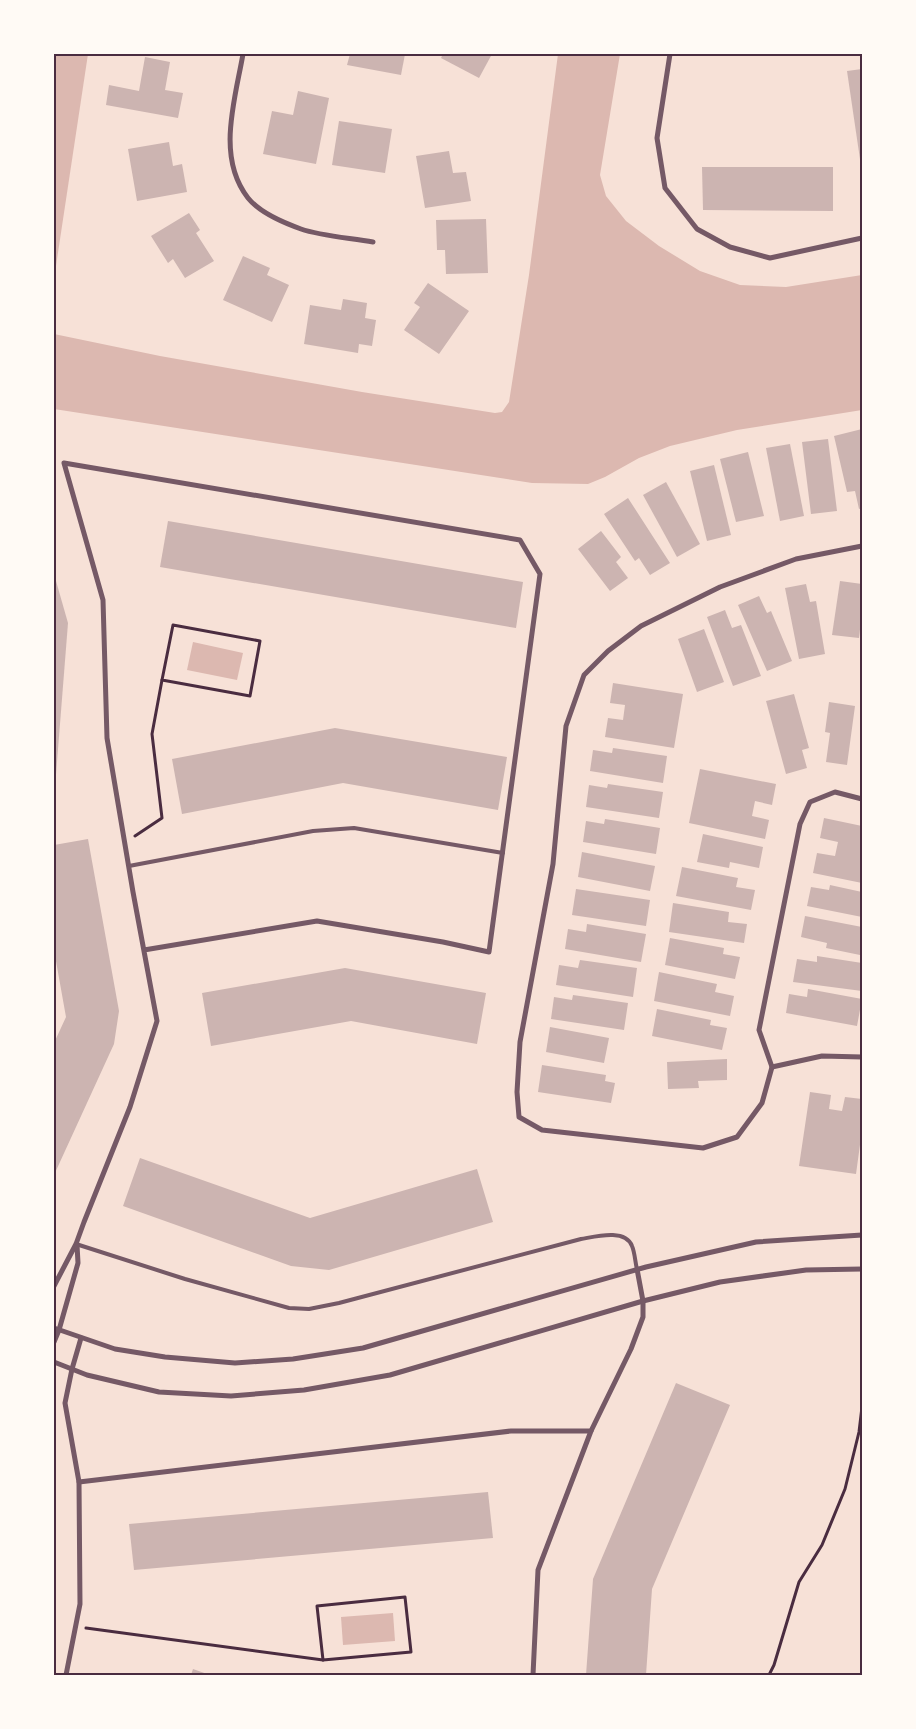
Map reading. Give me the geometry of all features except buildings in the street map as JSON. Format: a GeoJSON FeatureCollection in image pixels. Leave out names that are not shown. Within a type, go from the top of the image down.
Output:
{"type":"FeatureCollection","features":[{"type":"Feature","properties":{"kind":"street"},"geometry":{"type":"LineString","coordinates":[[243,54],[232,113],[230,145],[234,173],[249,199],[273,218],[303,230],[373,242]]}},
{"type":"Feature","properties":{"kind":"street"},"geometry":{"type":"LineString","coordinates":[[670,54],[657,138],[665,188],[697,229],[730,247],[770,258],[862,238]]}},
{"type":"Feature","properties":{"kind":"street"},"geometry":{"type":"LineString","coordinates":[[54,1286],[76,1244],[130,1107],[157,1021],[144,950],[129,866],[107,738],[103,600],[64,463],[520,540],[540,574],[489,952],[443,942],[317,921],[144,950]]}},
{"type":"Feature","properties":{"kind":"street"},"geometry":{"type":"LineString","coordinates":[[862,546],[796,559],[720,587],[641,626],[608,651],[584,675],[566,726],[553,864],[520,1042],[517,1092],[519,1117],[542,1130],[703,1148],[737,1137],[762,1103],[772,1067],[759,1030],[800,824],[810,802],[835,792],[862,799]]}},
{"type":"Feature","properties":{"kind":"street"},"geometry":{"type":"LineString","coordinates":[[772,1067],[822,1056],[862,1057]]}},
{"type":"Feature","properties":{"kind":"street"},"geometry":{"type":"LineString","coordinates":[[56,1329],[115,1349],[165,1357],[235,1363],[293,1359],[362,1348],[637,1269],[756,1242],[862,1235]]}},
{"type":"Feature","properties":{"kind":"street"},"geometry":{"type":"LineString","coordinates":[[54,1342],[56,1329],[78,1263],[76,1244]]}},
{"type":"Feature","properties":{"kind":"street"},"geometry":{"type":"LineString","coordinates":[[533,1675],[538,1570],[591,1431],[631,1349],[643,1317],[643,1301],[637,1269]]}},
{"type":"Feature","properties":{"kind":"street"},"geometry":{"type":"LineString","coordinates":[[54,1362],[87,1374],[159,1392],[231,1396],[304,1390],[390,1374],[643,1301],[720,1282],[806,1270],[862,1269]]}},
{"type":"Feature","properties":{"kind":"street"},"geometry":{"type":"LineString","coordinates":[[66,1675],[80,1604],[79,1482],[65,1403],[81,1338]]}},
{"type":"Feature","properties":{"kind":"street"},"geometry":{"type":"LineString","coordinates":[[79,1482],[511,1431],[591,1431]]}},
{"type":"Feature","properties":{"kind":"lane"},"geometry":{"type":"LineString","coordinates":[[129,866],[313,831],[354,828],[502,853]]}},
{"type":"Feature","properties":{"kind":"lane"},"geometry":{"type":"LineString","coordinates":[[76,1244],[185,1279],[296,1309],[309,1309],[339,1303],[580,1239],[613,1235],[624,1238],[632,1244],[637,1269]]}},
{"type":"Feature","properties":{"kind":"path"},"geometry":{"type":"LineString","coordinates":[[125,843],[162,818],[152,734],[172,625],[260,641],[250,696],[162,680]]}},
{"type":"Feature","properties":{"kind":"path"},"geometry":{"type":"LineString","coordinates":[[769,1675],[774,1665],[799,1582],[822,1545],[845,1489],[859,1432],[862,1407]]}},
{"type":"Feature","properties":{"kind":"path"},"geometry":{"type":"LineString","coordinates":[[76,1626],[323,1660],[411,1652],[405,1597],[317,1606],[323,1660]]}},
{"type":"Feature","properties":{"kind":"shaded area"},"geometry":{"type":"Polygon","coordinates":[[[54,54],[88,54],[54,279],[54,54]]]}},
{"type":"Feature","properties":{"kind":"shaded area"},"geometry":{"type":"Polygon","coordinates":[[[558,54],[620,54],[600,175],[606,196],[626,221],[659,246],[700,271],[740,285],[786,287],[862,275],[862,410],[737,430],[670,446],[639,458],[588,484],[532,483],[54,409],[54,334],[160,356],[362,392],[495,413],[502,412],[509,402],[529,275],[558,54]]]}},
{"type":"Feature","properties":{"kind":"shaded area"},"geometry":{"type":"Polygon","coordinates":[[[193,642],[243,653],[237,680],[187,670],[193,642]]]}},
{"type":"Feature","properties":{"kind":"shaded area"},"geometry":{"type":"Polygon","coordinates":[[[393,1613],[395,1641],[343,1645],[341,1617],[393,1613]]]}}]}
